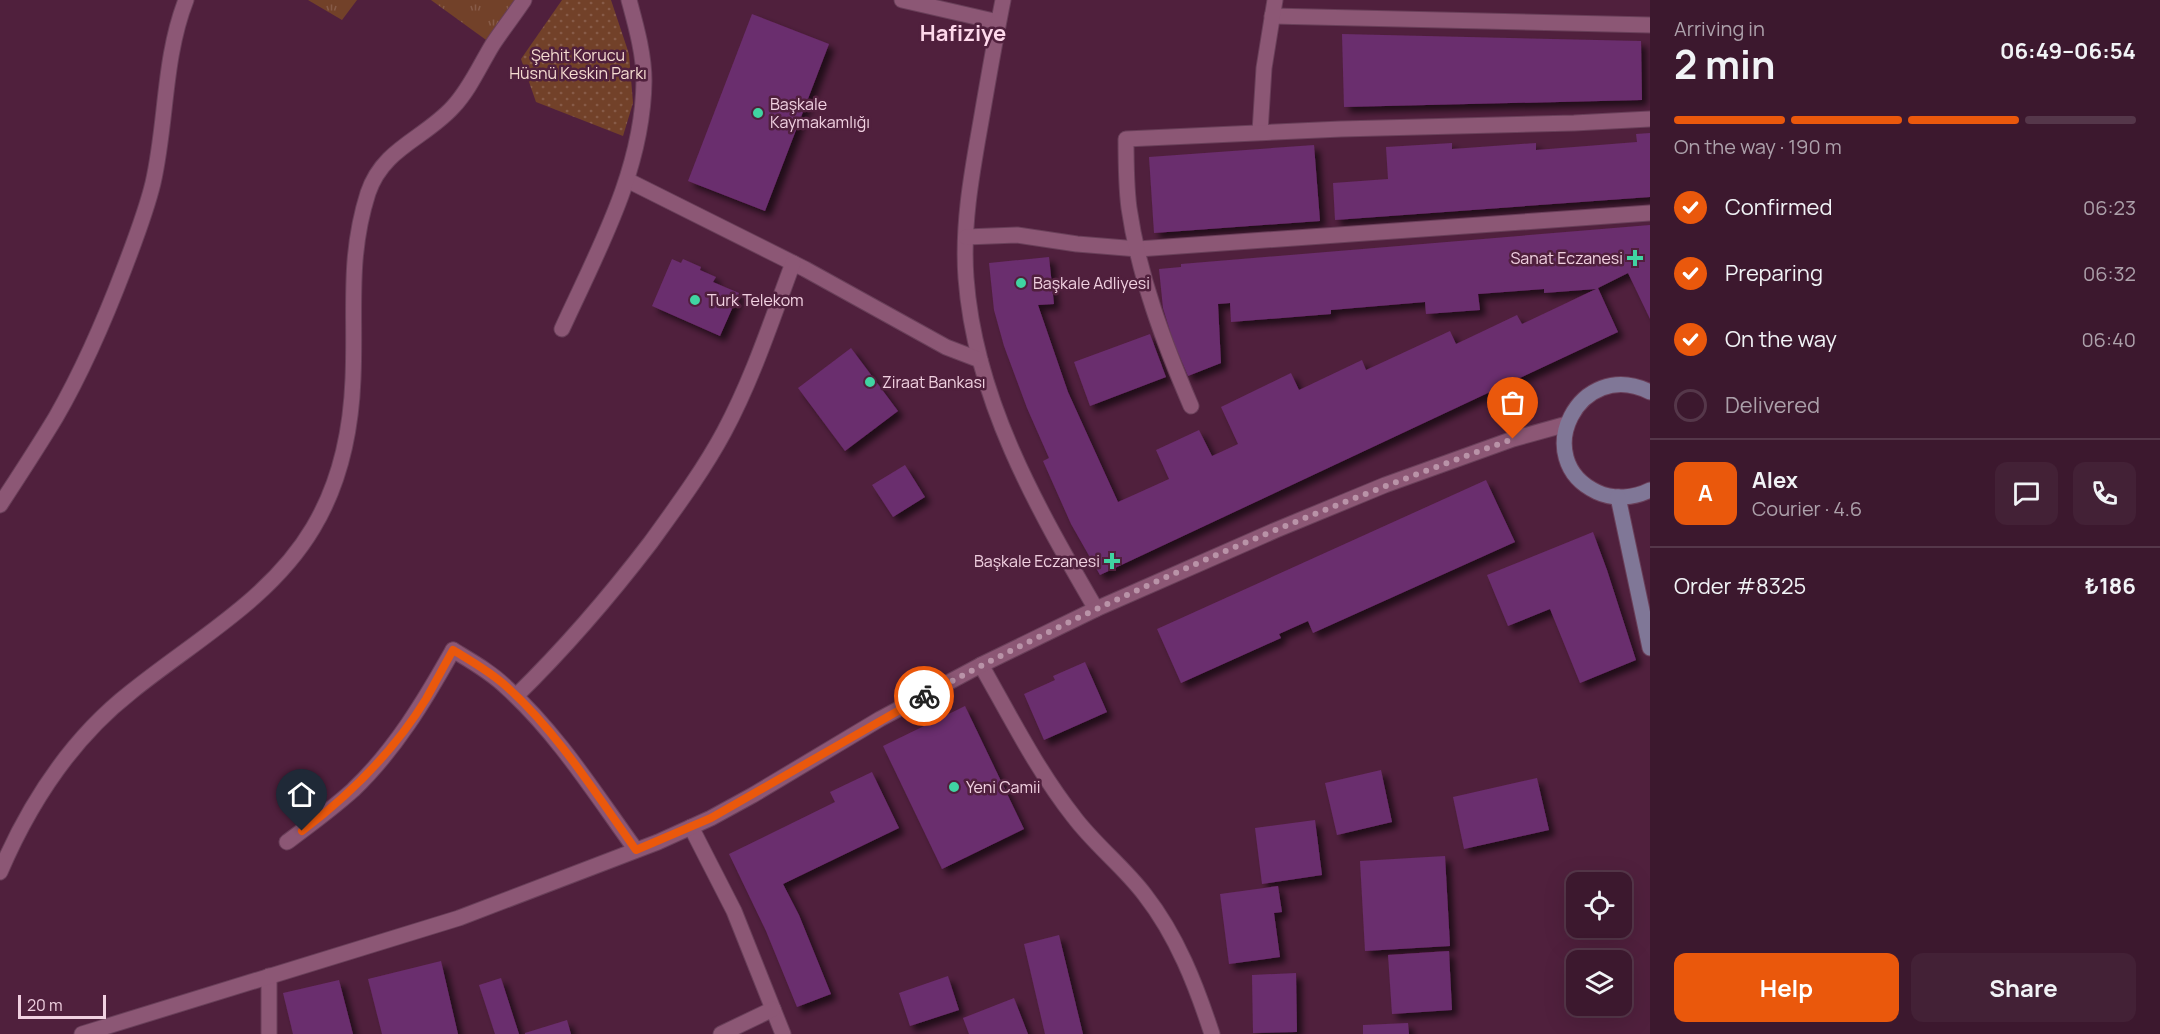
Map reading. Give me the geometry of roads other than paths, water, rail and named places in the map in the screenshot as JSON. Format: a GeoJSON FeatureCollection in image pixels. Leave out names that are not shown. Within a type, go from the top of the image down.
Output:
{"type":"FeatureCollection","features":[{"type":"Feature","properties":{"kind":"street"},"geometry":{"type":"LineString","coordinates":[[0,505],[57,416],[75,381],[110,304],[142,221],[153,181],[160,142],[172,48],[186,0]]}},
{"type":"Feature","properties":{"kind":"street"},"geometry":{"type":"LineString","coordinates":[[0,872],[34,804],[66,757],[88,730],[132,691],[206,637],[267,585],[312,531],[332,490],[344,452],[350,419],[353,380],[354,252],[375,176],[394,153],[426,131],[454,107],[524,0]]}},
{"type":"Feature","properties":{"kind":"street"},"geometry":{"type":"LineString","coordinates":[[562,328],[627,180],[640,126],[644,80],[638,32],[629,0]]}},
{"type":"Feature","properties":{"kind":"street"},"geometry":{"type":"LineString","coordinates":[[902,0],[998,21]]}},
{"type":"Feature","properties":{"kind":"street"},"geometry":{"type":"LineString","coordinates":[[1002,0],[969,195],[966,237],[968,295],[974,336],[1012,454],[1053,535],[1096,609]]}},
{"type":"Feature","properties":{"kind":"street"},"geometry":{"type":"LineString","coordinates":[[1260,132],[1264,68],[1275,0]]}},
{"type":"Feature","properties":{"kind":"street"},"geometry":{"type":"LineString","coordinates":[[1272,16],[1650,25]]}},
{"type":"Feature","properties":{"kind":"street"},"geometry":{"type":"LineString","coordinates":[[1191,406],[1166,347],[1150,299],[1129,210],[1126,139],[1260,132],[1650,119]]}},
{"type":"Feature","properties":{"kind":"street"},"geometry":{"type":"LineString","coordinates":[[627,180],[793,263],[946,347],[980,360]]}},
{"type":"Feature","properties":{"kind":"street"},"geometry":{"type":"LineString","coordinates":[[966,237],[1017,235],[1077,244],[1138,249],[1650,213]]}},
{"type":"Feature","properties":{"kind":"street"},"geometry":{"type":"LineString","coordinates":[[516,696],[590,619],[664,524],[705,465],[725,430],[754,367],[793,263]]}},
{"type":"Feature","properties":{"kind":"street"},"geometry":{"type":"LineString","coordinates":[[1650,392],[1624,384],[1605,386],[1575,407],[1565,433],[1565,452],[1572,470],[1591,489],[1618,497],[1636,496],[1650,489]]}},
{"type":"Feature","properties":{"kind":"street"},"geometry":{"type":"LineString","coordinates":[[82,1034],[459,918],[636,850],[691,827],[753,795],[880,719],[981,665],[1096,609],[1385,485],[1513,439],[1567,424]]}},
{"type":"Feature","properties":{"kind":"street"},"geometry":{"type":"LineString","coordinates":[[1618,497],[1650,648]]}},
{"type":"Feature","properties":{"kind":"street"},"geometry":{"type":"LineString","coordinates":[[287,842],[332,808],[370,772],[425,700],[453,650],[485,670],[516,696],[553,737],[636,850]]}},
{"type":"Feature","properties":{"kind":"street"},"geometry":{"type":"LineString","coordinates":[[981,665],[1030,751],[1074,818],[1145,894],[1164,921],[1186,962],[1212,1034]]}},
{"type":"Feature","properties":{"kind":"street"},"geometry":{"type":"LineString","coordinates":[[691,827],[734,911],[783,1034]]}},
{"type":"Feature","properties":{"kind":"street"},"geometry":{"type":"LineString","coordinates":[[268,976],[269,1034]]}},
{"type":"Feature","properties":{"kind":"street"},"geometry":{"type":"LineString","coordinates":[[721,1034],[773,1009]]}},
{"type":"Feature","properties":{"kind":"place","name":"Başkale Kaymakamlığı"},"geometry":{"type":"Point","coordinates":[758,113]}},
{"type":"Feature","properties":{"kind":"place","name":"Sanat Eczanesi"},"geometry":{"type":"Point","coordinates":[1635,258]}},
{"type":"Feature","properties":{"kind":"place","name":"Başkale Adliyesi"},"geometry":{"type":"Point","coordinates":[1021,283]}},
{"type":"Feature","properties":{"kind":"place","name":"Turk Telekom"},"geometry":{"type":"Point","coordinates":[695,300]}},
{"type":"Feature","properties":{"kind":"place","name":"Ziraat Bankası"},"geometry":{"type":"Point","coordinates":[870,382]}},
{"type":"Feature","properties":{"kind":"place","name":"Başkale Eczanesi"},"geometry":{"type":"Point","coordinates":[1112,561]}},
{"type":"Feature","properties":{"kind":"place","name":"Yeni Camii"},"geometry":{"type":"Point","coordinates":[954,787]}},
{"type":"Feature","properties":{"kind":"district","name":"Hafiziye"},"geometry":{"type":"Point","coordinates":[963,33]}},
{"type":"Feature","properties":{"kind":"park label","name":"Şehit Korucu Hüsnü Keskin Parkı"},"geometry":{"type":"Point","coordinates":[578,64]}}]}
